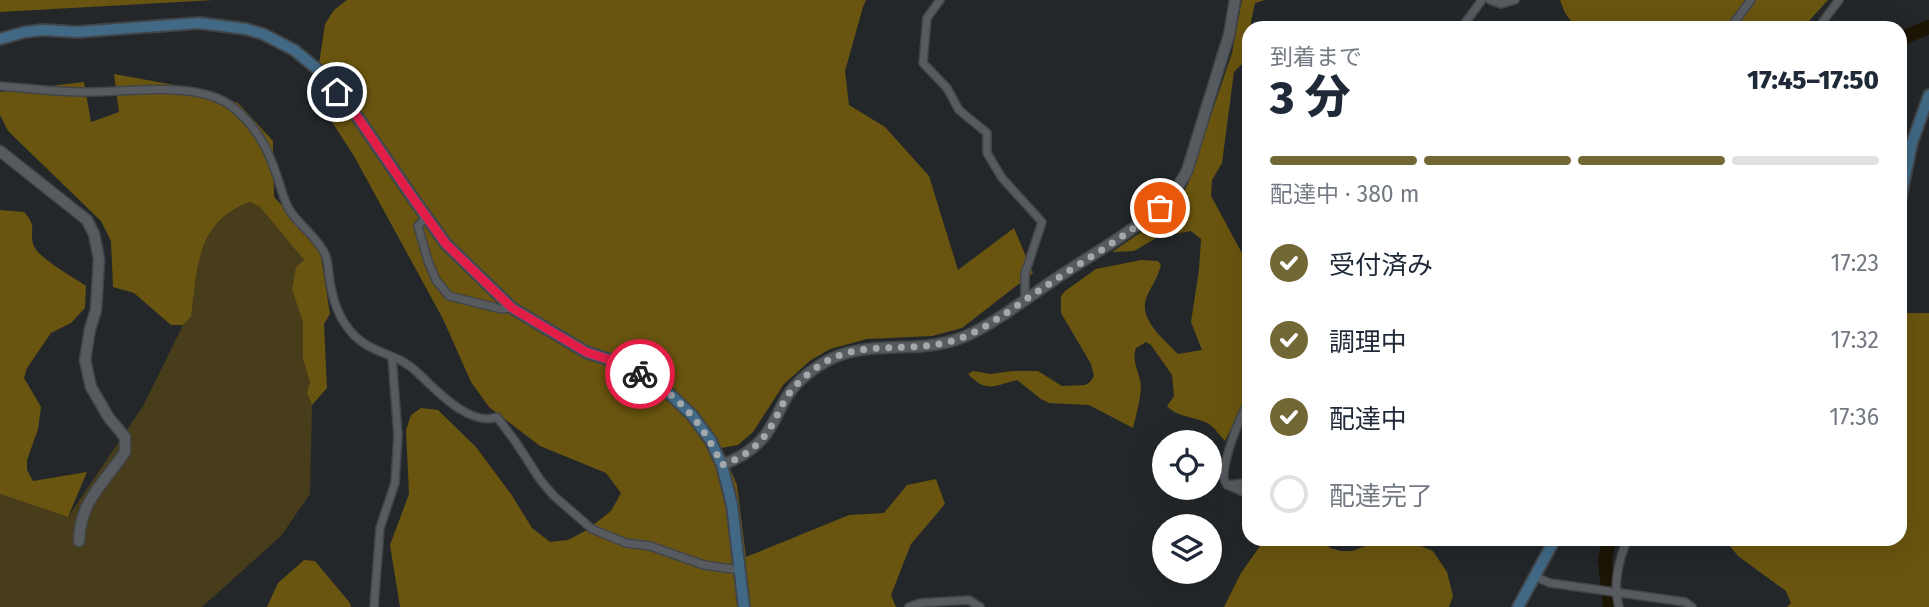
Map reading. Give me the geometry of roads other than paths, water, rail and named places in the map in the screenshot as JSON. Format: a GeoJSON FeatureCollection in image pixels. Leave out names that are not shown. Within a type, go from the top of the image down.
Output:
{"type":"FeatureCollection","features":[{"type":"Feature","properties":{"kind":"main road"},"geometry":{"type":"LineString","coordinates":[[0,39],[44,30],[77,32],[199,23],[246,29],[263,34],[294,50],[321,72],[354,112],[446,244],[512,308],[586,352],[625,365],[661,386],[698,422],[722,465],[732,505],[744,607]]}},
{"type":"Feature","properties":{"kind":"main road"},"geometry":{"type":"LineString","coordinates":[[1907,167],[1912,143],[1929,94]]}},
{"type":"Feature","properties":{"kind":"main road"},"geometry":{"type":"LineString","coordinates":[[1518,607],[1551,546]]}},
{"type":"Feature","properties":{"kind":"street"},"geometry":{"type":"LineString","coordinates":[[940,0],[927,18],[923,63],[947,88],[960,110],[986,133],[987,153],[1002,178],[1042,222],[1025,274],[1025,299]]}},
{"type":"Feature","properties":{"kind":"street"},"geometry":{"type":"LineString","coordinates":[[722,465],[739,458],[761,440],[791,392],[822,363],[862,349],[929,346],[951,342],[977,330],[1146,219],[1166,202],[1187,171],[1193,154],[1229,34],[1235,0]]}},
{"type":"Feature","properties":{"kind":"street"},"geometry":{"type":"LineString","coordinates":[[1466,21],[1482,0]]}},
{"type":"Feature","properties":{"kind":"street"},"geometry":{"type":"LineString","coordinates":[[1490,0],[1501,4],[1514,0]]}},
{"type":"Feature","properties":{"kind":"street"},"geometry":{"type":"LineString","coordinates":[[1735,21],[1751,0]]}},
{"type":"Feature","properties":{"kind":"street"},"geometry":{"type":"LineString","coordinates":[[1823,21],[1839,0]]}},
{"type":"Feature","properties":{"kind":"street"},"geometry":{"type":"LineString","coordinates":[[0,86],[79,92],[149,89],[200,92],[229,105],[258,131],[267,148],[288,207],[324,253],[331,294],[344,323],[355,337],[368,347],[407,363],[435,390],[474,417],[489,420],[497,417],[541,481],[592,529],[626,543],[650,546],[705,565],[740,570]]}},
{"type":"Feature","properties":{"kind":"street"},"geometry":{"type":"LineString","coordinates":[[0,151],[87,220],[94,234],[99,259],[96,310],[85,360],[91,387],[109,418],[125,437],[125,452],[93,493],[82,516],[79,541]]}},
{"type":"Feature","properties":{"kind":"street"},"geometry":{"type":"LineString","coordinates":[[426,217],[418,226],[428,261],[436,280],[449,296],[501,309],[512,308]]}},
{"type":"Feature","properties":{"kind":"street"},"geometry":{"type":"LineString","coordinates":[[373,607],[380,528],[395,483],[398,435],[392,357]]}},
{"type":"Feature","properties":{"kind":"street"},"geometry":{"type":"LineString","coordinates":[[1242,414],[1234,432],[1223,476],[1227,485],[1242,492]]}},
{"type":"Feature","properties":{"kind":"street"},"geometry":{"type":"LineString","coordinates":[[1227,485],[1242,483]]}},
{"type":"Feature","properties":{"kind":"street"},"geometry":{"type":"LineString","coordinates":[[1619,607],[1614,591],[1625,546]]}},
{"type":"Feature","properties":{"kind":"street"},"geometry":{"type":"LineString","coordinates":[[1534,576],[1550,583],[1614,591],[1685,603],[1692,607]]}},
{"type":"Feature","properties":{"kind":"street"},"geometry":{"type":"LineString","coordinates":[[909,607],[920,603],[969,600],[980,607]]}},
{"type":"Feature","properties":{"kind":"waterway"},"geometry":{"type":"LineString","coordinates":[[1907,36],[1929,27]]}},
{"type":"Feature","properties":{"kind":"waterway"},"geometry":{"type":"LineString","coordinates":[[1608,546],[1605,560],[1610,607]]}}]}
